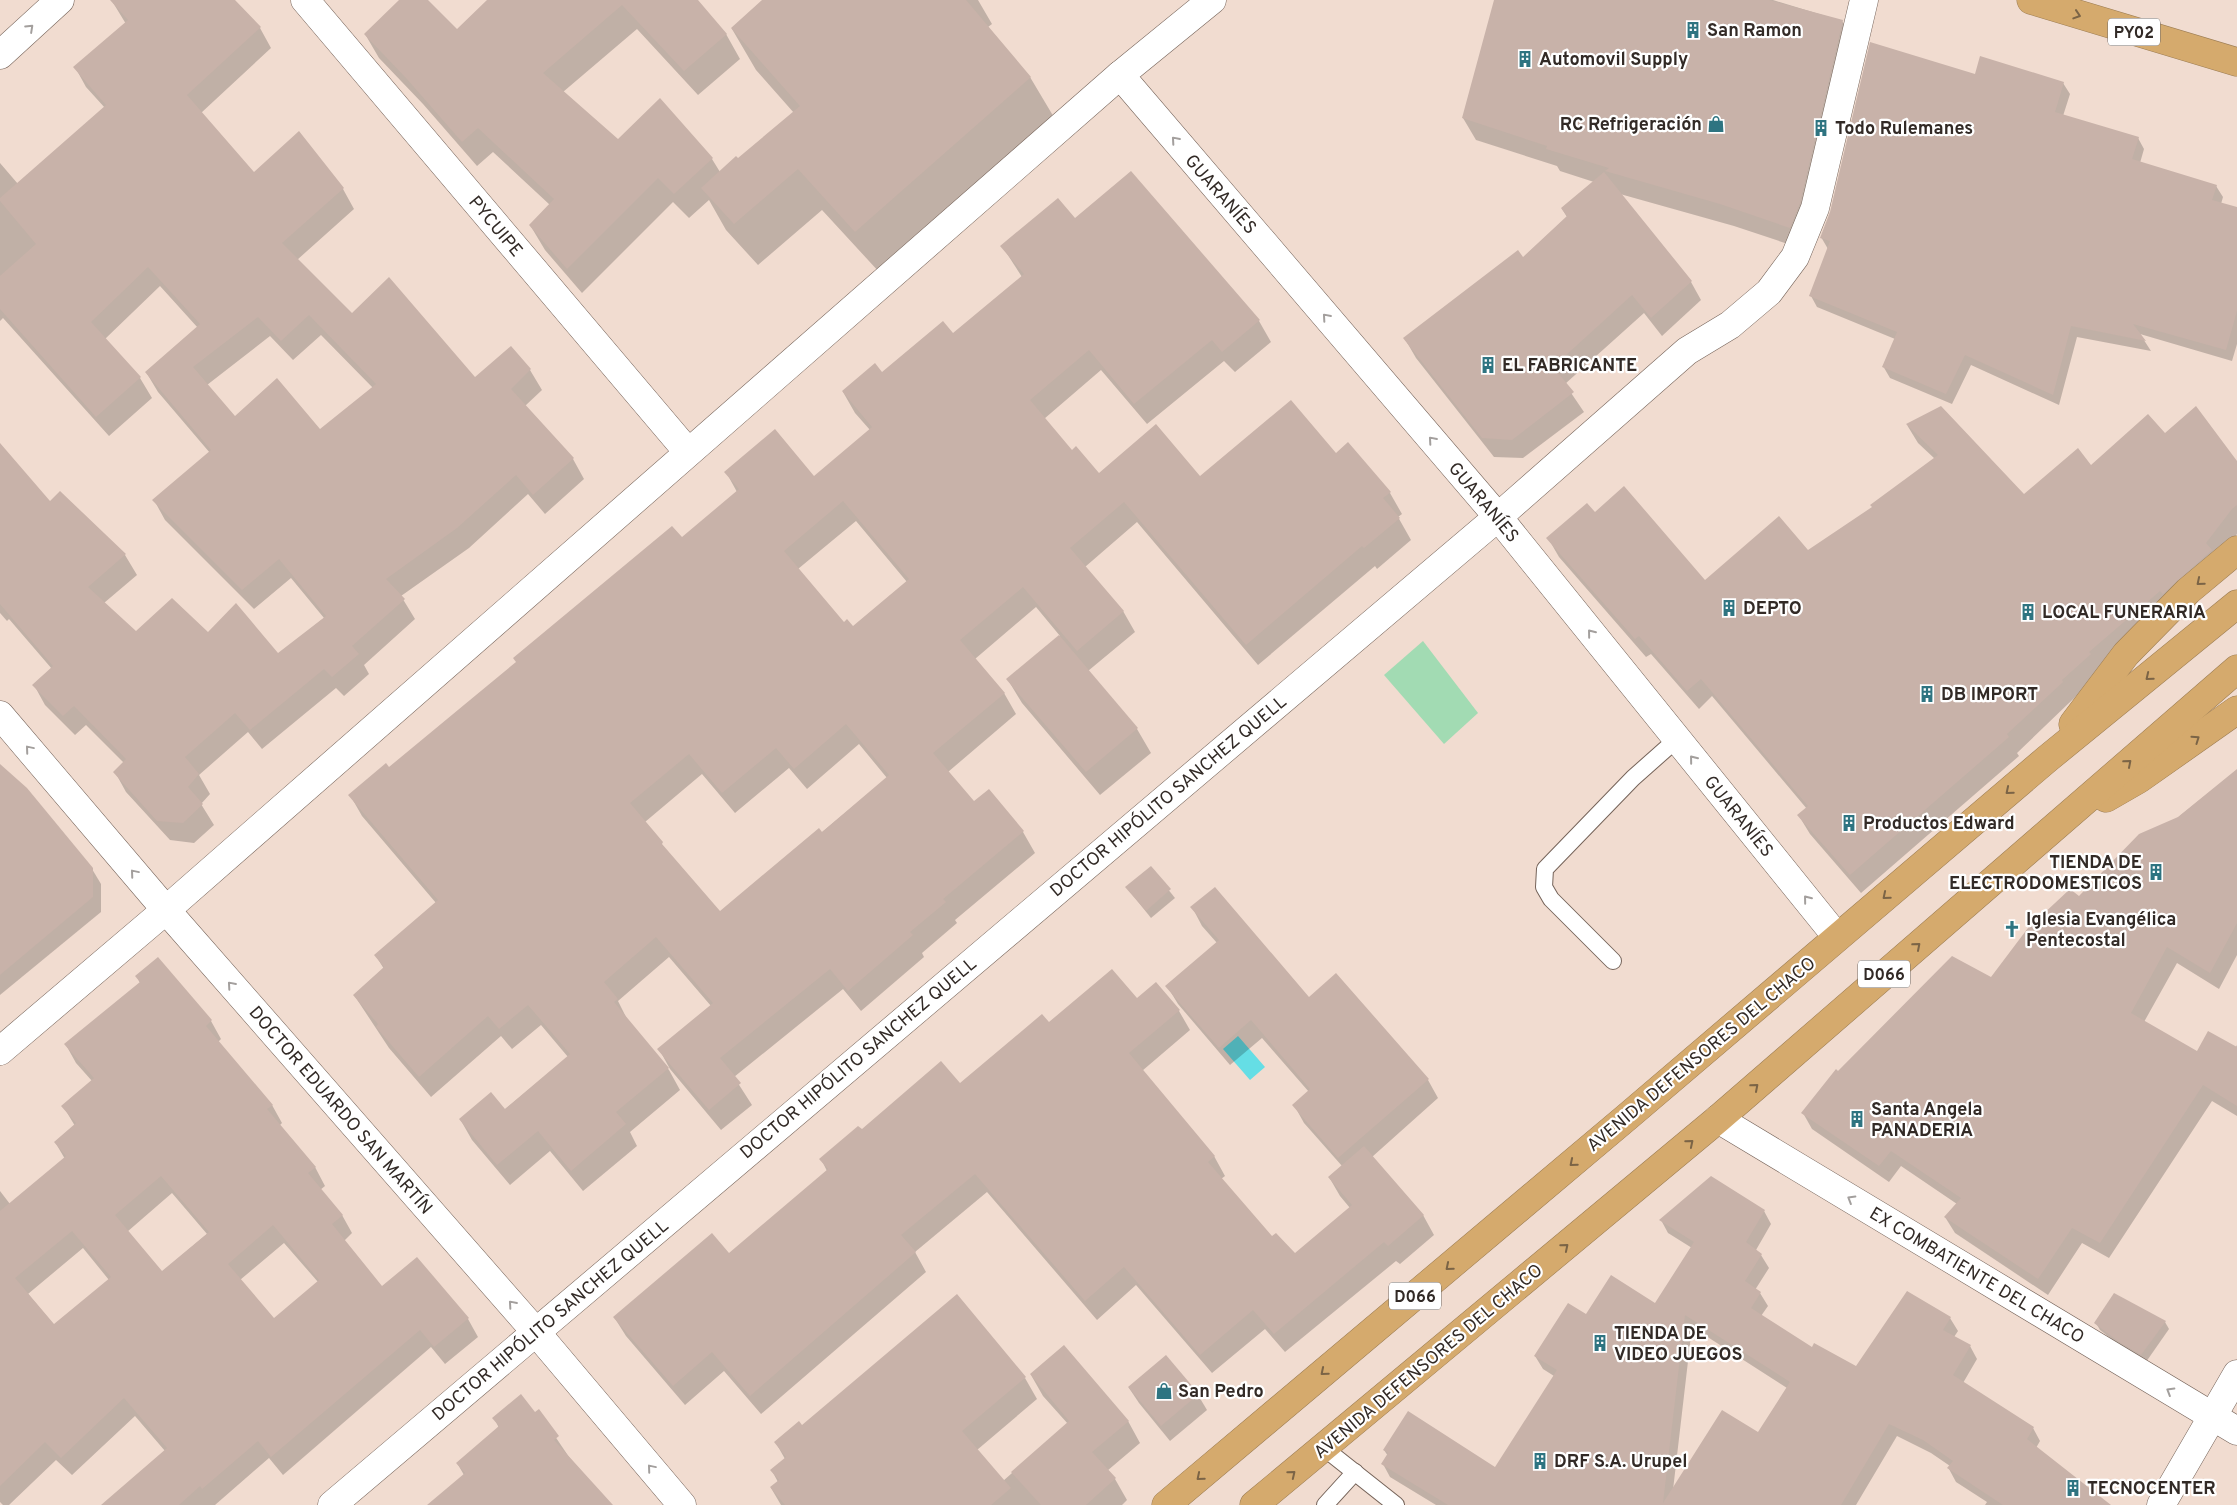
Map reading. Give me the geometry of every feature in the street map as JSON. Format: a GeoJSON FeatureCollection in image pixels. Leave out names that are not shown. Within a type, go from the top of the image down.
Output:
{"type":"FeatureCollection","features":[{"type":"Feature","properties":{"kind":"highway","name":"PY02"},"geometry":{"type":"LineString","coordinates":[[2031,0],[2237,62]]}},
{"type":"Feature","properties":{"kind":"highway"},"geometry":{"type":"LineString","coordinates":[[2047,759],[2126,654],[2188,591],[2237,550]]}},
{"type":"Feature","properties":{"kind":"highway","name":"AVENIDA DEFENSORES DEL CHACO"},"geometry":{"type":"LineString","coordinates":[[1166,1505],[1620,1124],[2047,759],[2237,604]]}},
{"type":"Feature","properties":{"kind":"highway","name":"AVENIDA DEFENSORES DEL CHACO"},"geometry":{"type":"LineString","coordinates":[[1254,1505],[1718,1119],[2231,674]]}},
{"type":"Feature","properties":{"kind":"highway"},"geometry":{"type":"LineString","coordinates":[[2051,829],[2139,779],[2237,710]]}},
{"type":"Feature","properties":{"kind":"street"},"geometry":{"type":"LineString","coordinates":[[0,56],[60,0]]}},
{"type":"Feature","properties":{"kind":"street","name":"PYCUIPE"},"geometry":{"type":"LineString","coordinates":[[305,0],[688,452]]}},
{"type":"Feature","properties":{"kind":"street"},"geometry":{"type":"LineString","coordinates":[[0,1051],[166,910],[1120,75],[1212,0]]}},
{"type":"Feature","properties":{"kind":"street","name":"DOCTOR HIPÓLITO SANCHEZ QUELL"},"geometry":{"type":"LineString","coordinates":[[332,1505],[1498,517],[1688,351],[1730,325],[1769,292],[1795,257],[1815,208],[1864,0]]}},
{"type":"Feature","properties":{"kind":"street","name":"GUARANÍES"},"geometry":{"type":"LineString","coordinates":[[1120,75],[1498,517],[1837,937]]}},
{"type":"Feature","properties":{"kind":"street","name":"DOCTOR EDUARDO SAN MARTÍN"},"geometry":{"type":"LineString","coordinates":[[0,715],[166,910],[536,1331],[682,1505]]}},
{"type":"Feature","properties":{"kind":"street","name":"EX COMBATIENTE DEL CHACO"},"geometry":{"type":"LineString","coordinates":[[1718,1119],[2237,1431]]}},
{"type":"Feature","properties":{"kind":"street"},"geometry":{"type":"LineString","coordinates":[[2161,1505],[2237,1374]]}},
{"type":"Feature","properties":{"kind":"lane"},"geometry":{"type":"LineString","coordinates":[[1612,961],[1551,899],[1544,887],[1545,869],[1633,778],[1677,739]]}},
{"type":"Feature","properties":{"kind":"lane"},"geometry":{"type":"LineString","coordinates":[[1324,1448],[1396,1505]]}},
{"type":"Feature","properties":{"kind":"lane"},"geometry":{"type":"LineString","coordinates":[[1325,1505],[1355,1472]]}},
{"type":"Feature","properties":{"kind":"green space"},"geometry":{"type":"Polygon","coordinates":[[[1423,641],[1478,713],[1444,744],[1384,675],[1423,641]]]}},
{"type":"Feature","properties":{"kind":"water"},"geometry":{"type":"Polygon","coordinates":[[[1238,1036],[1265,1067],[1250,1080],[1223,1049],[1238,1036]]]}},
{"type":"Feature","properties":{"kind":"building"},"geometry":{"type":"Polygon","coordinates":[[[110,0],[235,0],[261,27],[187,95],[254,172],[299,131],[344,188],[282,243],[352,313],[389,277],[475,377],[511,346],[531,369],[511,389],[574,458],[533,495],[516,475],[457,528],[386,579],[405,599],[352,646],[359,654],[332,677],[324,669],[250,730],[235,713],[185,757],[199,774],[188,787],[203,804],[183,823],[157,821],[113,772],[126,759],[74,706],[63,716],[32,685],[53,666],[0,604],[0,443],[50,501],[60,491],[126,554],[88,587],[136,631],[172,598],[208,632],[236,603],[278,653],[326,616],[279,559],[242,590],[152,500],[211,450],[145,372],[200,324],[148,267],[91,322],[141,377],[96,417],[0,309],[0,276],[36,244],[0,201],[0,198],[106,105],[73,67],[128,20],[110,0]],[[309,315],[281,341],[258,317],[193,367],[235,416],[277,378],[320,429],[376,384],[309,315]]]}},
{"type":"Feature","properties":{"kind":"building"},"geometry":{"type":"Polygon","coordinates":[[[399,0],[428,0],[457,29],[487,0],[698,0],[727,34],[684,71],[622,5],[543,73],[618,139],[660,98],[713,158],[674,194],[658,178],[567,269],[529,225],[554,199],[478,128],[462,142],[407,79],[364,34],[399,0]]]}},
{"type":"Feature","properties":{"kind":"building"},"geometry":{"type":"Polygon","coordinates":[[[762,0],[966,0],[1031,77],[855,232],[798,169],[734,224],[701,188],[736,156],[738,158],[800,106],[731,28],[762,0]]]}},
{"type":"Feature","properties":{"kind":"building"},"geometry":{"type":"Polygon","coordinates":[[[1494,0],[1769,0],[1843,20],[1800,203],[1790,228],[1720,204],[1605,171],[1609,168],[1546,149],[1547,146],[1462,118],[1494,0]]]}},
{"type":"Feature","properties":{"kind":"building"},"geometry":{"type":"Polygon","coordinates":[[[1870,42],[1975,74],[1980,56],[2064,82],[2055,112],[2139,137],[2132,159],[2217,185],[2212,200],[2237,207],[2237,311],[2226,350],[2133,324],[2146,341],[2071,326],[2053,395],[1965,355],[1946,394],[1882,367],[1897,332],[1809,296],[1830,241],[1820,238],[1830,212],[1870,42]]]}},
{"type":"Feature","properties":{"kind":"building"},"geometry":{"type":"Polygon","coordinates":[[[1131,171],[1260,320],[1222,352],[1212,340],[1134,404],[1089,350],[1030,400],[1072,450],[1076,446],[1099,473],[1156,424],[1200,476],[1291,400],[1336,453],[1348,442],[1391,492],[1383,498],[1400,518],[1364,548],[1362,546],[1246,645],[1124,502],[1070,548],[1124,611],[1077,651],[1023,587],[960,640],[1005,693],[933,753],[974,801],[989,789],[1024,831],[943,899],[946,902],[910,932],[913,935],[848,991],[830,969],[720,1058],[741,1083],[709,1110],[657,1049],[713,1003],[656,937],[604,982],[618,999],[614,1002],[669,1068],[616,1112],[626,1124],[571,1171],[538,1131],[497,1165],[459,1119],[491,1092],[505,1109],[570,1054],[528,1005],[499,1029],[488,1016],[419,1077],[376,1027],[378,1024],[353,995],[384,967],[374,955],[438,900],[348,795],[386,763],[389,767],[516,662],[513,658],[672,526],[682,537],[739,489],[724,472],[775,429],[814,476],[872,427],[842,391],[875,363],[882,372],[943,321],[953,333],[1024,274],[1000,246],[1058,198],[1075,218],[1131,171]],[[843,501],[784,551],[844,622],[847,619],[853,626],[909,579],[843,501]],[[846,724],[794,769],[776,748],[722,793],[689,754],[630,803],[663,842],[662,844],[720,911],[819,828],[822,832],[889,775],[846,724]]]}},
{"type":"Feature","properties":{"kind":"building"},"geometry":{"type":"Polygon","coordinates":[[[1604,172],[1692,281],[1651,318],[1632,295],[1553,367],[1574,392],[1512,440],[1482,438],[1403,338],[1518,250],[1523,257],[1567,216],[1561,208],[1604,172]]]}},
{"type":"Feature","properties":{"kind":"building"},"geometry":{"type":"Polygon","coordinates":[[[1941,406],[2024,494],[2078,448],[2091,465],[2148,414],[2165,433],[2196,406],[2237,461],[2237,505],[2206,543],[2212,550],[2163,594],[2160,591],[2089,652],[2091,654],[2062,680],[2063,682],[2007,734],[2009,737],[1850,875],[1797,815],[1808,806],[1701,679],[1687,691],[1639,636],[1635,639],[1546,538],[1587,503],[1595,512],[1624,486],[1705,580],[1779,516],[1808,550],[1872,507],[1870,505],[1938,455],[1906,424],[1941,406]]]}},
{"type":"Feature","properties":{"kind":"building"},"geometry":{"type":"Polygon","coordinates":[[[1059,635],[1138,728],[1086,772],[1006,679],[1059,635]]]}},
{"type":"Feature","properties":{"kind":"building"},"geometry":{"type":"Polygon","coordinates":[[[0,764],[27,788],[93,868],[93,897],[0,975],[0,764]]]}},
{"type":"Feature","properties":{"kind":"building"},"geometry":{"type":"Polygon","coordinates":[[[2237,769],[2237,923],[2210,973],[2167,947],[2131,1013],[2197,1051],[2208,1031],[2237,1047],[2237,1106],[2203,1085],[2100,1243],[2072,1228],[2038,1279],[1944,1217],[1961,1198],[1891,1151],[1879,1166],[1801,1113],[1836,1069],[1838,1071],[1952,956],[1991,977],[2037,916],[2040,917],[2070,889],[2079,896],[2139,834],[2178,817],[2237,769]]]}},
{"type":"Feature","properties":{"kind":"building"},"geometry":{"type":"Polygon","coordinates":[[[1151,866],[1171,889],[1146,911],[1125,887],[1151,866]]]}},
{"type":"Feature","properties":{"kind":"building"},"geometry":{"type":"Polygon","coordinates":[[[1215,887],[1309,997],[1336,973],[1429,1079],[1338,1158],[1292,1105],[1310,1089],[1251,1020],[1219,1048],[1165,986],[1219,940],[1190,907],[1215,887]]]}},
{"type":"Feature","properties":{"kind":"building"},"geometry":{"type":"Polygon","coordinates":[[[158,957],[212,1020],[206,1026],[273,1105],[267,1109],[316,1167],[308,1173],[343,1215],[332,1224],[382,1286],[417,1257],[469,1318],[434,1347],[420,1330],[271,1457],[258,1441],[202,1489],[200,1486],[179,1505],[101,1505],[167,1448],[124,1398],[61,1458],[45,1442],[0,1486],[0,1211],[66,1156],[54,1142],[76,1123],[61,1106],[94,1078],[64,1044],[140,982],[135,976],[158,957]],[[161,1176],[115,1215],[162,1271],[209,1232],[161,1176]],[[273,1225],[228,1264],[274,1318],[319,1280],[273,1225]],[[72,1231],[15,1278],[54,1324],[111,1277],[72,1231]]]}},
{"type":"Feature","properties":{"kind":"building"},"geometry":{"type":"Polygon","coordinates":[[[1112,969],[1137,998],[1156,982],[1180,1010],[1129,1053],[1215,1156],[1208,1162],[1272,1236],[1276,1233],[1295,1253],[1352,1205],[1328,1177],[1364,1146],[1424,1215],[1388,1246],[1384,1242],[1274,1334],[1253,1310],[1200,1355],[1124,1267],[1085,1301],[975,1174],[901,1235],[916,1252],[750,1396],[712,1352],[673,1386],[613,1317],[712,1233],[729,1253],[828,1169],[819,1159],[858,1126],[862,1129],[941,1061],[960,1083],[1042,1014],[1049,1022],[1112,969]]]}},
{"type":"Feature","properties":{"kind":"building"},"geometry":{"type":"Polygon","coordinates":[[[1711,1176],[1765,1210],[1746,1242],[1762,1254],[1745,1281],[1761,1292],[1751,1308],[1812,1347],[1814,1343],[1856,1366],[1907,1291],[1951,1317],[1943,1330],[1971,1345],[1953,1375],[2034,1427],[2027,1439],[2111,1505],[2003,1505],[1947,1468],[1953,1461],[1923,1440],[1889,1424],[1841,1505],[1448,1505],[1381,1464],[1388,1453],[1383,1450],[1408,1411],[1495,1467],[1557,1370],[1534,1356],[1568,1303],[1586,1314],[1611,1275],[1655,1303],[1694,1242],[1659,1220],[1711,1176]],[[1685,1315],[1663,1503],[1722,1410],[1758,1432],[1790,1382],[1685,1315]]]}},
{"type":"Feature","properties":{"kind":"building"},"geometry":{"type":"Polygon","coordinates":[[[2114,1293],[2166,1321],[2141,1355],[2119,1342],[2094,1323],[2114,1293]]]}},
{"type":"Feature","properties":{"kind":"building"},"geometry":{"type":"Polygon","coordinates":[[[957,1294],[1026,1377],[962,1431],[1011,1488],[991,1505],[785,1505],[770,1487],[779,1480],[770,1470],[786,1457],[774,1442],[799,1421],[802,1425],[957,1294]]]}},
{"type":"Feature","properties":{"kind":"building"},"geometry":{"type":"Polygon","coordinates":[[[1064,1345],[1129,1421],[1092,1452],[1116,1478],[1086,1505],[1041,1505],[1011,1472],[1069,1421],[1030,1374],[1064,1345]]]}},
{"type":"Feature","properties":{"kind":"building","name":"San Pedro"},"geometry":{"type":"Polygon","coordinates":[[[1166,1355],[1199,1394],[1161,1426],[1128,1387],[1166,1355]]]}},
{"type":"Feature","properties":{"kind":"building"},"geometry":{"type":"Polygon","coordinates":[[[521,1394],[535,1412],[539,1409],[559,1436],[554,1440],[613,1505],[427,1505],[465,1473],[456,1463],[499,1426],[492,1418],[521,1394]]]}},
{"type":"Feature","properties":{"kind":"place","name":"San Ramon"},"geometry":{"type":"Point","coordinates":[1693,30]}},
{"type":"Feature","properties":{"kind":"place","name":"Automovil Supply"},"geometry":{"type":"Point","coordinates":[1525,59]}},
{"type":"Feature","properties":{"kind":"place","name":"RC Refrigeración"},"geometry":{"type":"Point","coordinates":[1716,124]}},
{"type":"Feature","properties":{"kind":"place","name":"Todo Rulemanes"},"geometry":{"type":"Point","coordinates":[1821,128]}},
{"type":"Feature","properties":{"kind":"place","name":"EL FABRICANTE"},"geometry":{"type":"Point","coordinates":[1488,365]}},
{"type":"Feature","properties":{"kind":"place","name":"DEPTO"},"geometry":{"type":"Point","coordinates":[1729,608]}},
{"type":"Feature","properties":{"kind":"place","name":"LOCAL FUNERARIA"},"geometry":{"type":"Point","coordinates":[2028,612]}},
{"type":"Feature","properties":{"kind":"place","name":"DB IMPORT"},"geometry":{"type":"Point","coordinates":[1927,694]}},
{"type":"Feature","properties":{"kind":"place","name":"Productos Edward"},"geometry":{"type":"Point","coordinates":[1849,823]}},
{"type":"Feature","properties":{"kind":"place","name":"TIENDA DE ELECTRODOMESTICOS"},"geometry":{"type":"Point","coordinates":[2156,872]}},
{"type":"Feature","properties":{"kind":"place","name":"Iglesia Evangélica Pentecostal"},"geometry":{"type":"Point","coordinates":[2012,929]}},
{"type":"Feature","properties":{"kind":"place","name":"Santa Angela PANADERIA"},"geometry":{"type":"Point","coordinates":[1857,1119]}},
{"type":"Feature","properties":{"kind":"place","name":"TIENDA DE VIDEO JUEGOS"},"geometry":{"type":"Point","coordinates":[1600,1343]}},
{"type":"Feature","properties":{"kind":"place","name":"San Pedro"},"geometry":{"type":"Point","coordinates":[1164,1391]}},
{"type":"Feature","properties":{"kind":"place","name":"DRF S.A. Urupel"},"geometry":{"type":"Point","coordinates":[1540,1461]}},
{"type":"Feature","properties":{"kind":"place","name":"TECNOCENTER"},"geometry":{"type":"Point","coordinates":[2073,1488]}}]}
